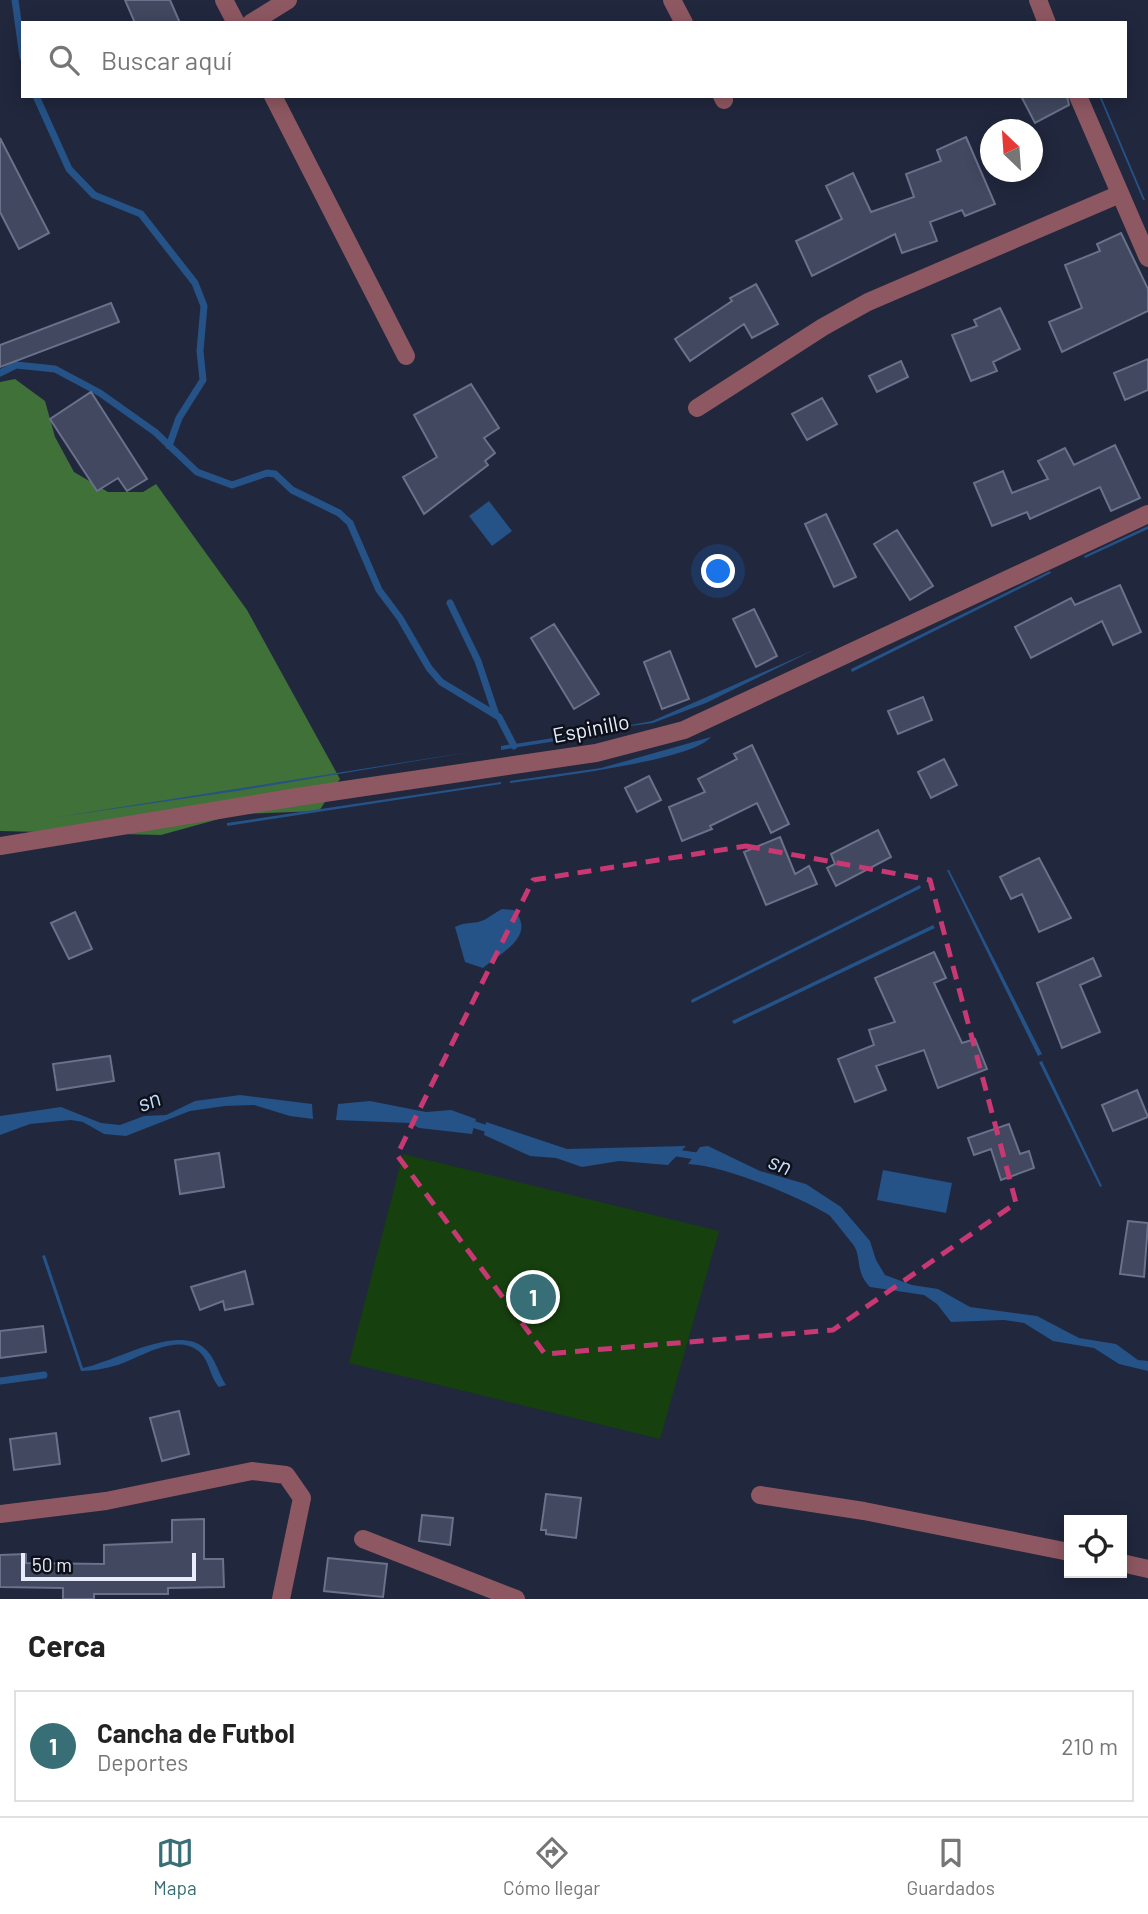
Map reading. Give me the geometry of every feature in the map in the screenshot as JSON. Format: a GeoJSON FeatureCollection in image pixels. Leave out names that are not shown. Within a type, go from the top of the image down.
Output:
{"type":"FeatureCollection","features":[{"type":"Feature","properties":{"kind":"street"},"geometry":{"type":"LineString","coordinates":[[224,0],[235,21]]}},
{"type":"Feature","properties":{"kind":"street"},"geometry":{"type":"LineString","coordinates":[[254,21],[288,0]]}},
{"type":"Feature","properties":{"kind":"street"},"geometry":{"type":"LineString","coordinates":[[672,0],[683,21]]}},
{"type":"Feature","properties":{"kind":"street"},"geometry":{"type":"LineString","coordinates":[[1038,0],[1046,21]]}},
{"type":"Feature","properties":{"kind":"street"},"geometry":{"type":"LineString","coordinates":[[274,98],[406,356]]}},
{"type":"Feature","properties":{"kind":"street"},"geometry":{"type":"LineString","coordinates":[[1079,98],[1148,258]]}},
{"type":"Feature","properties":{"kind":"street"},"geometry":{"type":"LineString","coordinates":[[697,408],[823,327],[868,302],[1119,194]]}},
{"type":"Feature","properties":{"kind":"street","name":"Espinillo"},"geometry":{"type":"LineString","coordinates":[[0,846],[297,797],[596,753],[643,743],[718,715],[1148,514]]}},
{"type":"Feature","properties":{"kind":"street"},"geometry":{"type":"LineString","coordinates":[[0,1514],[106,1501],[252,1471],[286,1475],[302,1499],[281,1599]]}},
{"type":"Feature","properties":{"kind":"street"},"geometry":{"type":"LineString","coordinates":[[760,1495],[877,1513],[1064,1551]]}},
{"type":"Feature","properties":{"kind":"street"},"geometry":{"type":"LineString","coordinates":[[363,1539],[516,1599]]}},
{"type":"Feature","properties":{"kind":"street"},"geometry":{"type":"LineString","coordinates":[[1127,1564],[1148,1569]]}},
{"type":"Feature","properties":{"kind":"highlighted area"},"geometry":{"type":"Polygon","coordinates":[[[746,846],[930,880],[1016,1203],[833,1330],[545,1354],[397,1155],[533,880],[746,846]]]}},
{"type":"Feature","properties":{"kind":"green space"},"geometry":{"type":"Polygon","coordinates":[[[15,379],[45,401],[55,437],[74,472],[108,492],[143,492],[156,484],[247,610],[340,779],[319,811],[237,814],[161,835],[0,831],[0,382],[15,379]]]}},
{"type":"Feature","properties":{"kind":"green space"},"geometry":{"type":"Polygon","coordinates":[[[403,1154],[719,1231],[660,1439],[349,1363],[403,1154]]]}},
{"type":"Feature","properties":{"kind":"water"},"geometry":{"type":"Polygon","coordinates":[[[1100,98],[1145,200],[1143,200],[1100,98]]]}},
{"type":"Feature","properties":{"kind":"water"},"geometry":{"type":"Polygon","coordinates":[[[489,501],[512,531],[492,546],[469,516],[489,501]]]}},
{"type":"Feature","properties":{"kind":"water"},"geometry":{"type":"Polygon","coordinates":[[[1148,526],[1148,529],[1085,558],[1084,556],[1148,526]]]}},
{"type":"Feature","properties":{"kind":"water"},"geometry":{"type":"Polygon","coordinates":[[[1050,571],[1051,573],[852,672],[851,669],[1050,571]]]}},
{"type":"Feature","properties":{"kind":"water"},"geometry":{"type":"Polygon","coordinates":[[[816,649],[706,703],[653,723],[609,729],[652,721],[816,649]]]}},
{"type":"Feature","properties":{"kind":"water"},"geometry":{"type":"Polygon","coordinates":[[[599,731],[600,734],[501,750],[501,746],[599,731]]]}},
{"type":"Feature","properties":{"kind":"water"},"geometry":{"type":"Polygon","coordinates":[[[711,737],[698,746],[649,761],[510,783],[601,768],[711,737]]]}},
{"type":"Feature","properties":{"kind":"water"},"geometry":{"type":"Polygon","coordinates":[[[476,751],[237,791],[51,818],[476,751]]]}},
{"type":"Feature","properties":{"kind":"water"},"geometry":{"type":"Polygon","coordinates":[[[501,784],[227,826],[227,823],[501,784]]]}},
{"type":"Feature","properties":{"kind":"water"},"geometry":{"type":"Polygon","coordinates":[[[949,870],[1042,1054],[1038,1056],[949,870]]]}},
{"type":"Feature","properties":{"kind":"water"},"geometry":{"type":"Polygon","coordinates":[[[920,885],[921,888],[692,1003],[691,1000],[920,885]]]}},
{"type":"Feature","properties":{"kind":"water"},"geometry":{"type":"Polygon","coordinates":[[[502,909],[514,910],[520,919],[519,936],[507,950],[483,968],[465,962],[455,927],[482,921],[502,909]]]}},
{"type":"Feature","properties":{"kind":"water"},"geometry":{"type":"Polygon","coordinates":[[[933,925],[935,928],[734,1024],[732,1021],[933,925]]]}},
{"type":"Feature","properties":{"kind":"water"},"geometry":{"type":"Polygon","coordinates":[[[1042,1061],[1102,1186],[1100,1187],[1039,1062],[1042,1061]]]}},
{"type":"Feature","properties":{"kind":"water"},"geometry":{"type":"Polygon","coordinates":[[[240,1095],[312,1104],[313,1119],[290,1116],[254,1105],[225,1106],[190,1111],[126,1136],[104,1134],[83,1122],[71,1120],[30,1124],[0,1135],[0,1116],[61,1107],[101,1123],[120,1125],[144,1116],[166,1115],[195,1101],[240,1095]]]}},
{"type":"Feature","properties":{"kind":"water"},"geometry":{"type":"Polygon","coordinates":[[[370,1101],[426,1112],[451,1110],[476,1119],[472,1134],[419,1128],[410,1123],[336,1120],[338,1104],[370,1101]]]}},
{"type":"Feature","properties":{"kind":"water"},"geometry":{"type":"Polygon","coordinates":[[[486,1122],[567,1149],[686,1146],[668,1165],[619,1161],[582,1167],[556,1158],[530,1156],[484,1135],[486,1122]]]}},
{"type":"Feature","properties":{"kind":"water"},"geometry":{"type":"Polygon","coordinates":[[[708,1146],[760,1171],[806,1184],[841,1207],[870,1241],[876,1260],[885,1275],[912,1285],[938,1289],[970,1307],[1037,1316],[1079,1338],[1116,1344],[1138,1360],[1148,1361],[1148,1371],[1119,1364],[1094,1348],[1053,1341],[1024,1323],[1004,1320],[951,1322],[937,1304],[924,1295],[870,1287],[860,1270],[855,1248],[829,1215],[760,1183],[721,1170],[688,1164],[700,1147],[708,1146]]]}},
{"type":"Feature","properties":{"kind":"water"},"geometry":{"type":"Polygon","coordinates":[[[883,1170],[952,1183],[946,1213],[877,1200],[883,1170]]]}},
{"type":"Feature","properties":{"kind":"water"},"geometry":{"type":"Polygon","coordinates":[[[45,1255],[83,1368],[161,1342],[191,1341],[207,1351],[226,1385],[219,1387],[205,1358],[197,1350],[178,1345],[157,1349],[118,1365],[81,1371],[42,1256],[45,1255]]]}},
{"type":"Feature","properties":{"kind":"building"},"geometry":{"type":"Polygon","coordinates":[[[125,0],[170,0],[179,21],[134,21],[125,0]]]}},
{"type":"Feature","properties":{"kind":"building"},"geometry":{"type":"Polygon","coordinates":[[[1022,98],[1067,98],[1069,105],[1043,119],[1033,119],[1022,98]]]}},
{"type":"Feature","properties":{"kind":"building"},"geometry":{"type":"Polygon","coordinates":[[[966,137],[980,169],[980,182],[985,182],[995,204],[965,216],[962,210],[930,222],[937,241],[902,253],[895,234],[812,276],[796,241],[842,219],[826,186],[853,173],[871,212],[914,197],[906,174],[941,161],[937,150],[966,137]]]}},
{"type":"Feature","properties":{"kind":"building"},"geometry":{"type":"Polygon","coordinates":[[[0,138],[49,233],[19,249],[0,212],[0,138]]]}},
{"type":"Feature","properties":{"kind":"building"},"geometry":{"type":"Polygon","coordinates":[[[1121,233],[1148,289],[1148,311],[1062,352],[1049,322],[1082,308],[1065,265],[1100,251],[1097,244],[1121,233]]]}},
{"type":"Feature","properties":{"kind":"building"},"geometry":{"type":"Polygon","coordinates":[[[756,284],[778,324],[752,338],[744,324],[690,361],[675,339],[732,301],[730,298],[756,284]]]}},
{"type":"Feature","properties":{"kind":"building"},"geometry":{"type":"Polygon","coordinates":[[[111,303],[119,322],[0,367],[0,345],[111,303]]]}},
{"type":"Feature","properties":{"kind":"building"},"geometry":{"type":"Polygon","coordinates":[[[1000,308],[1020,349],[993,362],[997,371],[971,381],[952,335],[977,326],[974,320],[1000,308]]]}},
{"type":"Feature","properties":{"kind":"building"},"geometry":{"type":"Polygon","coordinates":[[[1148,359],[1148,390],[1125,400],[1114,373],[1148,359]]]}},
{"type":"Feature","properties":{"kind":"building"},"geometry":{"type":"Polygon","coordinates":[[[901,361],[908,377],[877,392],[869,376],[901,361]]]}},
{"type":"Feature","properties":{"kind":"building"},"geometry":{"type":"Polygon","coordinates":[[[471,384],[499,428],[484,438],[495,453],[485,461],[488,465],[424,514],[403,477],[437,457],[414,415],[471,384]]]}},
{"type":"Feature","properties":{"kind":"building"},"geometry":{"type":"Polygon","coordinates":[[[91,392],[147,479],[127,491],[118,478],[97,491],[50,419],[91,392]]]}},
{"type":"Feature","properties":{"kind":"building"},"geometry":{"type":"Polygon","coordinates":[[[822,398],[837,424],[807,440],[792,414],[822,398]]]}},
{"type":"Feature","properties":{"kind":"building"},"geometry":{"type":"Polygon","coordinates":[[[1115,445],[1140,498],[1111,511],[1100,487],[1030,519],[1027,512],[992,526],[974,483],[1003,471],[1012,493],[1048,479],[1038,461],[1065,448],[1074,465],[1115,445]]]}},
{"type":"Feature","properties":{"kind":"building"},"geometry":{"type":"Polygon","coordinates":[[[826,514],[856,577],[834,587],[805,524],[826,514]]]}},
{"type":"Feature","properties":{"kind":"building"},"geometry":{"type":"Polygon","coordinates":[[[897,530],[933,586],[910,600],[874,544],[897,530]]]}},
{"type":"Feature","properties":{"kind":"building"},"geometry":{"type":"Polygon","coordinates":[[[1120,585],[1141,632],[1113,645],[1102,621],[1031,658],[1015,627],[1071,598],[1075,605],[1120,585]]]}},
{"type":"Feature","properties":{"kind":"building"},"geometry":{"type":"Polygon","coordinates":[[[754,609],[777,656],[756,667],[733,619],[754,609]]]}},
{"type":"Feature","properties":{"kind":"building"},"geometry":{"type":"Polygon","coordinates":[[[554,624],[599,694],[574,709],[531,638],[554,624]]]}},
{"type":"Feature","properties":{"kind":"building"},"geometry":{"type":"Polygon","coordinates":[[[670,651],[689,699],[662,709],[644,662],[670,651]]]}},
{"type":"Feature","properties":{"kind":"building"},"geometry":{"type":"Polygon","coordinates":[[[923,697],[932,720],[898,734],[888,711],[923,697]]]}},
{"type":"Feature","properties":{"kind":"building"},"geometry":{"type":"Polygon","coordinates":[[[752,745],[789,824],[771,833],[757,803],[710,826],[712,829],[682,841],[669,807],[705,792],[698,779],[737,759],[734,754],[752,745]]]}},
{"type":"Feature","properties":{"kind":"building"},"geometry":{"type":"Polygon","coordinates":[[[944,759],[957,785],[931,798],[918,772],[944,759]]]}},
{"type":"Feature","properties":{"kind":"building"},"geometry":{"type":"Polygon","coordinates":[[[649,776],[661,800],[637,812],[625,788],[649,776]]]}},
{"type":"Feature","properties":{"kind":"building"},"geometry":{"type":"Polygon","coordinates":[[[878,830],[891,857],[836,886],[827,868],[835,864],[831,854],[878,830]]]}},
{"type":"Feature","properties":{"kind":"building"},"geometry":{"type":"Polygon","coordinates":[[[780,837],[795,874],[809,866],[817,884],[766,905],[744,852],[780,837]]]}},
{"type":"Feature","properties":{"kind":"building"},"geometry":{"type":"Polygon","coordinates":[[[1039,858],[1071,918],[1039,932],[1022,894],[1011,899],[1000,877],[1039,858]]]}},
{"type":"Feature","properties":{"kind":"building"},"geometry":{"type":"Polygon","coordinates":[[[75,912],[92,949],[69,959],[51,923],[75,912]]]}},
{"type":"Feature","properties":{"kind":"building"},"geometry":{"type":"Polygon","coordinates":[[[934,952],[946,978],[934,983],[962,1043],[975,1039],[987,1069],[938,1088],[924,1050],[876,1066],[886,1090],[855,1102],[838,1059],[874,1045],[869,1030],[895,1022],[875,978],[934,952]]]}},
{"type":"Feature","properties":{"kind":"building"},"geometry":{"type":"Polygon","coordinates":[[[1093,958],[1101,976],[1080,985],[1100,1032],[1062,1048],[1037,983],[1093,958]]]}},
{"type":"Feature","properties":{"kind":"building"},"geometry":{"type":"Polygon","coordinates":[[[110,1056],[114,1081],[57,1090],[53,1064],[110,1056]]]}},
{"type":"Feature","properties":{"kind":"building"},"geometry":{"type":"Polygon","coordinates":[[[1137,1090],[1148,1117],[1113,1131],[1102,1105],[1137,1090]]]}},
{"type":"Feature","properties":{"kind":"building"},"geometry":{"type":"Polygon","coordinates":[[[1009,1124],[1020,1154],[1029,1151],[1034,1168],[1001,1180],[991,1149],[974,1155],[968,1138],[1009,1124]]]}},
{"type":"Feature","properties":{"kind":"building"},"geometry":{"type":"Polygon","coordinates":[[[219,1153],[224,1187],[180,1194],[175,1160],[219,1153]]]}},
{"type":"Feature","properties":{"kind":"building"},"geometry":{"type":"Polygon","coordinates":[[[1128,1221],[1148,1223],[1144,1277],[1120,1274],[1128,1221]]]}},
{"type":"Feature","properties":{"kind":"building"},"geometry":{"type":"Polygon","coordinates":[[[245,1271],[253,1304],[225,1310],[223,1301],[200,1310],[191,1287],[245,1271]]]}},
{"type":"Feature","properties":{"kind":"building"},"geometry":{"type":"Polygon","coordinates":[[[43,1326],[46,1352],[0,1358],[0,1331],[43,1326]]]}},
{"type":"Feature","properties":{"kind":"building"},"geometry":{"type":"Polygon","coordinates":[[[179,1411],[189,1454],[162,1461],[150,1418],[179,1411]]]}},
{"type":"Feature","properties":{"kind":"building"},"geometry":{"type":"Polygon","coordinates":[[[56,1433],[60,1464],[14,1470],[10,1439],[56,1433]]]}},
{"type":"Feature","properties":{"kind":"building"},"geometry":{"type":"Polygon","coordinates":[[[546,1494],[581,1498],[576,1538],[546,1534],[546,1530],[541,1530],[546,1494]]]}},
{"type":"Feature","properties":{"kind":"building"},"geometry":{"type":"Polygon","coordinates":[[[422,1515],[453,1518],[450,1545],[419,1541],[422,1515]]]}},
{"type":"Feature","properties":{"kind":"building"},"geometry":{"type":"Polygon","coordinates":[[[204,1519],[204,1559],[223,1559],[224,1587],[168,1588],[168,1594],[94,1594],[94,1599],[63,1599],[63,1588],[0,1587],[0,1555],[26,1554],[26,1563],[104,1564],[104,1545],[172,1542],[172,1520],[204,1519]]]}},
{"type":"Feature","properties":{"kind":"building"},"geometry":{"type":"Polygon","coordinates":[[[328,1558],[387,1564],[383,1597],[324,1591],[328,1558]]]}},
{"type":"Feature","properties":{"kind":"waterway"},"geometry":{"type":"LineString","coordinates":[[15,0],[21,43]]}},
{"type":"Feature","properties":{"kind":"waterway"},"geometry":{"type":"LineString","coordinates":[[37,98],[69,169],[94,195],[141,214],[195,283],[204,306],[200,351],[203,380],[179,418],[169,446]]}},
{"type":"Feature","properties":{"kind":"waterway"},"geometry":{"type":"LineString","coordinates":[[0,373],[16,365],[55,369],[100,393],[155,432],[197,472],[232,485],[267,473],[275,474],[292,490],[339,513],[350,523],[379,590],[400,618],[429,668],[441,682],[499,717],[514,746]]}},
{"type":"Feature","properties":{"kind":"waterway"},"geometry":{"type":"LineString","coordinates":[[450,603],[478,661],[496,715]]}},
{"type":"Feature","properties":{"kind":"waterway","name":"sn"},"geometry":{"type":"LineString","coordinates":[[466,1122],[494,1131]]}},
{"type":"Feature","properties":{"kind":"waterway","name":"sn"},"geometry":{"type":"LineString","coordinates":[[670,1152],[703,1157]]}},
{"type":"Feature","properties":{"kind":"waterway"},"geometry":{"type":"LineString","coordinates":[[0,1381],[44,1375]]}},
{"type":"Feature","properties":{"kind":"place","name":"Cancha de Futbol"},"geometry":{"type":"Point","coordinates":[533,1297]}}]}
